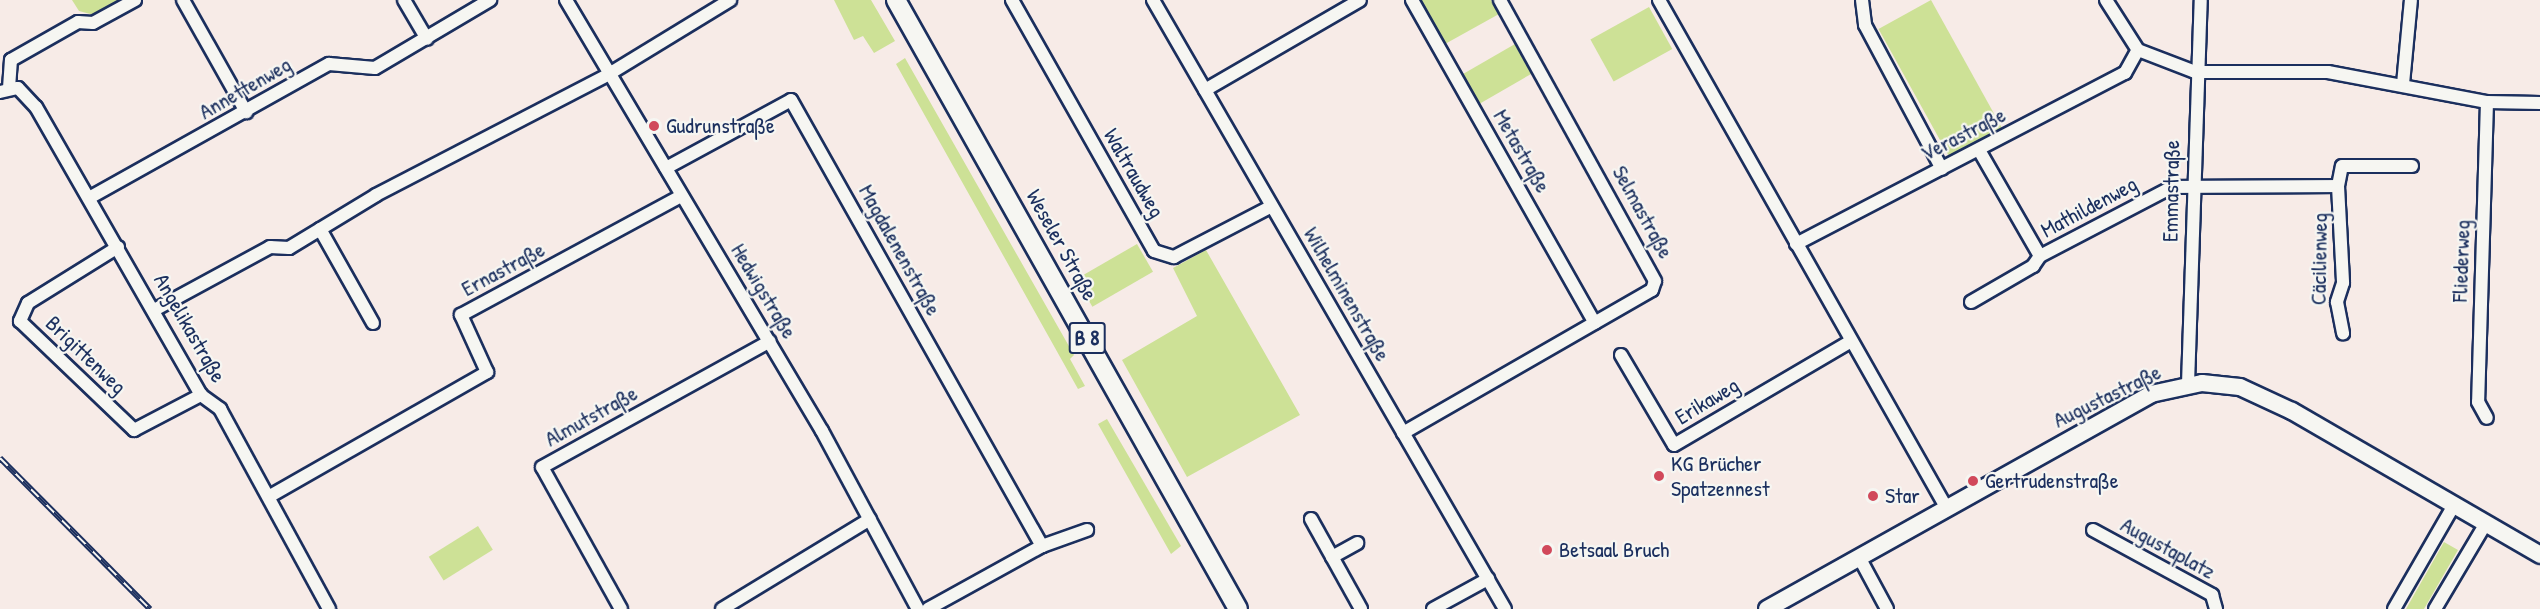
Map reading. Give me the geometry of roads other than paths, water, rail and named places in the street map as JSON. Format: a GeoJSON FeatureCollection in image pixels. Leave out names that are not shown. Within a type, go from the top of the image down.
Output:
{"type":"FeatureCollection","features":[{"type":"Feature","properties":{"kind":"main road","name":"Weseler Straße"},"geometry":{"type":"LineString","coordinates":[[896,0],[1238,609]]}},
{"type":"Feature","properties":{"kind":"main road","name":"Augustastraße"},"geometry":{"type":"LineString","coordinates":[[1767,609],[2151,394],[2188,384],[2221,384],[2262,396],[2540,555]]}},
{"type":"Feature","properties":{"kind":"street"},"geometry":{"type":"LineString","coordinates":[[5,90],[11,60],[78,22],[93,23],[135,0]]}},
{"type":"Feature","properties":{"kind":"street"},"geometry":{"type":"LineString","coordinates":[[183,0],[246,112]]}},
{"type":"Feature","properties":{"kind":"street"},"geometry":{"type":"LineString","coordinates":[[405,0],[427,39]]}},
{"type":"Feature","properties":{"kind":"street","name":"Annettenweg"},"geometry":{"type":"LineString","coordinates":[[89,198],[329,64],[375,68],[490,0]]}},
{"type":"Feature","properties":{"kind":"street","name":"Hedwigstraße"},"geometry":{"type":"LineString","coordinates":[[566,0],[681,196],[770,341],[918,609]]}},
{"type":"Feature","properties":{"kind":"street"},"geometry":{"type":"LineString","coordinates":[[156,309],[270,247],[289,248],[320,229],[609,74],[730,0]]}},
{"type":"Feature","properties":{"kind":"street","name":"Waltraudweg"},"geometry":{"type":"LineString","coordinates":[[1012,0],[1154,251],[1174,257],[1272,206]]}},
{"type":"Feature","properties":{"kind":"street","name":"Wilhelminenstraße"},"geometry":{"type":"LineString","coordinates":[[1153,0],[1505,609]]}},
{"type":"Feature","properties":{"kind":"street"},"geometry":{"type":"LineString","coordinates":[[1205,90],[1360,0]]}},
{"type":"Feature","properties":{"kind":"street","name":"Metastraße"},"geometry":{"type":"LineString","coordinates":[[1412,0],[1595,324]]}},
{"type":"Feature","properties":{"kind":"street","name":"Selmastraße"},"geometry":{"type":"LineString","coordinates":[[1403,433],[1652,290],[1654,271],[1500,0]]}},
{"type":"Feature","properties":{"kind":"street"},"geometry":{"type":"LineString","coordinates":[[1659,0],[1946,507]]}},
{"type":"Feature","properties":{"kind":"street"},"geometry":{"type":"LineString","coordinates":[[1862,0],[1865,25],[1942,169]]}},
{"type":"Feature","properties":{"kind":"street"},"geometry":{"type":"LineString","coordinates":[[2106,0],[2138,50],[2195,72],[2328,72],[2403,84],[2487,102],[2540,104]]}},
{"type":"Feature","properties":{"kind":"street","name":"Emmastraße"},"geometry":{"type":"LineString","coordinates":[[2188,384],[2195,72],[2201,0]]}},
{"type":"Feature","properties":{"kind":"street"},"geometry":{"type":"LineString","coordinates":[[2403,84],[2411,0]]}},
{"type":"Feature","properties":{"kind":"street","name":"Verastraße"},"geometry":{"type":"LineString","coordinates":[[1796,244],[2125,74],[2138,50]]}},
{"type":"Feature","properties":{"kind":"street","name":"Angelikastraße"},"geometry":{"type":"LineString","coordinates":[[5,90],[29,96],[156,309],[201,395],[220,409],[270,496],[329,609]]}},
{"type":"Feature","properties":{"kind":"street","name":"Magdalenenstraße"},"geometry":{"type":"LineString","coordinates":[[666,168],[791,100],[1042,546]]}},
{"type":"Feature","properties":{"kind":"street","name":"Fliederweg"},"geometry":{"type":"LineString","coordinates":[[2487,102],[2478,402],[2487,418]]}},
{"type":"Feature","properties":{"kind":"street","name":"Mathildenweg"},"geometry":{"type":"LineString","coordinates":[[1979,150],[2040,256]]}},
{"type":"Feature","properties":{"kind":"street","name":"Cäcilienweg"},"geometry":{"type":"LineString","coordinates":[[2343,333],[2337,302],[2343,283],[2338,186],[2342,166],[2412,166]]}},
{"type":"Feature","properties":{"kind":"street","name":"Cäcilienweg"},"geometry":{"type":"LineString","coordinates":[[2192,187],[2338,186]]}},
{"type":"Feature","properties":{"kind":"street","name":"Mathildenweg"},"geometry":{"type":"LineString","coordinates":[[1971,302],[2033,266],[2040,256],[2172,187],[2192,187]]}},
{"type":"Feature","properties":{"kind":"street","name":"Ernastraße"},"geometry":{"type":"LineString","coordinates":[[270,496],[487,372],[461,315],[681,196]]}},
{"type":"Feature","properties":{"kind":"street"},"geometry":{"type":"LineString","coordinates":[[320,229],[373,323]]}},
{"type":"Feature","properties":{"kind":"street","name":"Brigittenweg"},"geometry":{"type":"LineString","coordinates":[[118,247],[28,303],[20,321],[134,430],[201,395]]}},
{"type":"Feature","properties":{"kind":"street","name":"Almutstraße"},"geometry":{"type":"LineString","coordinates":[[621,609],[542,467],[770,341]]}},
{"type":"Feature","properties":{"kind":"street","name":"Erikaweg"},"geometry":{"type":"LineString","coordinates":[[1621,355],[1674,445],[1851,341]]}},
{"type":"Feature","properties":{"kind":"street"},"geometry":{"type":"LineString","coordinates":[[2394,609],[2454,504]]}},
{"type":"Feature","properties":{"kind":"street"},"geometry":{"type":"LineString","coordinates":[[722,609],[870,519]]}},
{"type":"Feature","properties":{"kind":"street"},"geometry":{"type":"LineString","coordinates":[[1311,519],[1361,609]]}},
{"type":"Feature","properties":{"kind":"street"},"geometry":{"type":"LineString","coordinates":[[2435,609],[2486,523]]}},
{"type":"Feature","properties":{"kind":"street"},"geometry":{"type":"LineString","coordinates":[[928,609],[1042,546],[1087,530]]}},
{"type":"Feature","properties":{"kind":"street","name":"Augustaplatz"},"geometry":{"type":"LineString","coordinates":[[2093,530],[2212,595],[2216,609]]}},
{"type":"Feature","properties":{"kind":"street"},"geometry":{"type":"LineString","coordinates":[[1332,557],[1357,543]]}},
{"type":"Feature","properties":{"kind":"street"},"geometry":{"type":"LineString","coordinates":[[1859,557],[1887,609]]}},
{"type":"Feature","properties":{"kind":"street"},"geometry":{"type":"LineString","coordinates":[[1433,609],[1488,579]]}},
{"type":"Feature","properties":{"kind":"railway"},"geometry":{"type":"LineString","coordinates":[[0,458],[150,609]]}},
{"type":"Feature","properties":{"kind":"place","name":"Gudrunstraße"},"geometry":{"type":"Point","coordinates":[654,126]}},
{"type":"Feature","properties":{"kind":"place","name":"KG Brücher Spatzennest"},"geometry":{"type":"Point","coordinates":[1659,476]}},
{"type":"Feature","properties":{"kind":"place","name":"Gertrudenstraße"},"geometry":{"type":"Point","coordinates":[1973,481]}},
{"type":"Feature","properties":{"kind":"place","name":"Star"},"geometry":{"type":"Point","coordinates":[1873,496]}},
{"type":"Feature","properties":{"kind":"place","name":"Betsaal Bruch"},"geometry":{"type":"Point","coordinates":[1547,550]}}]}
